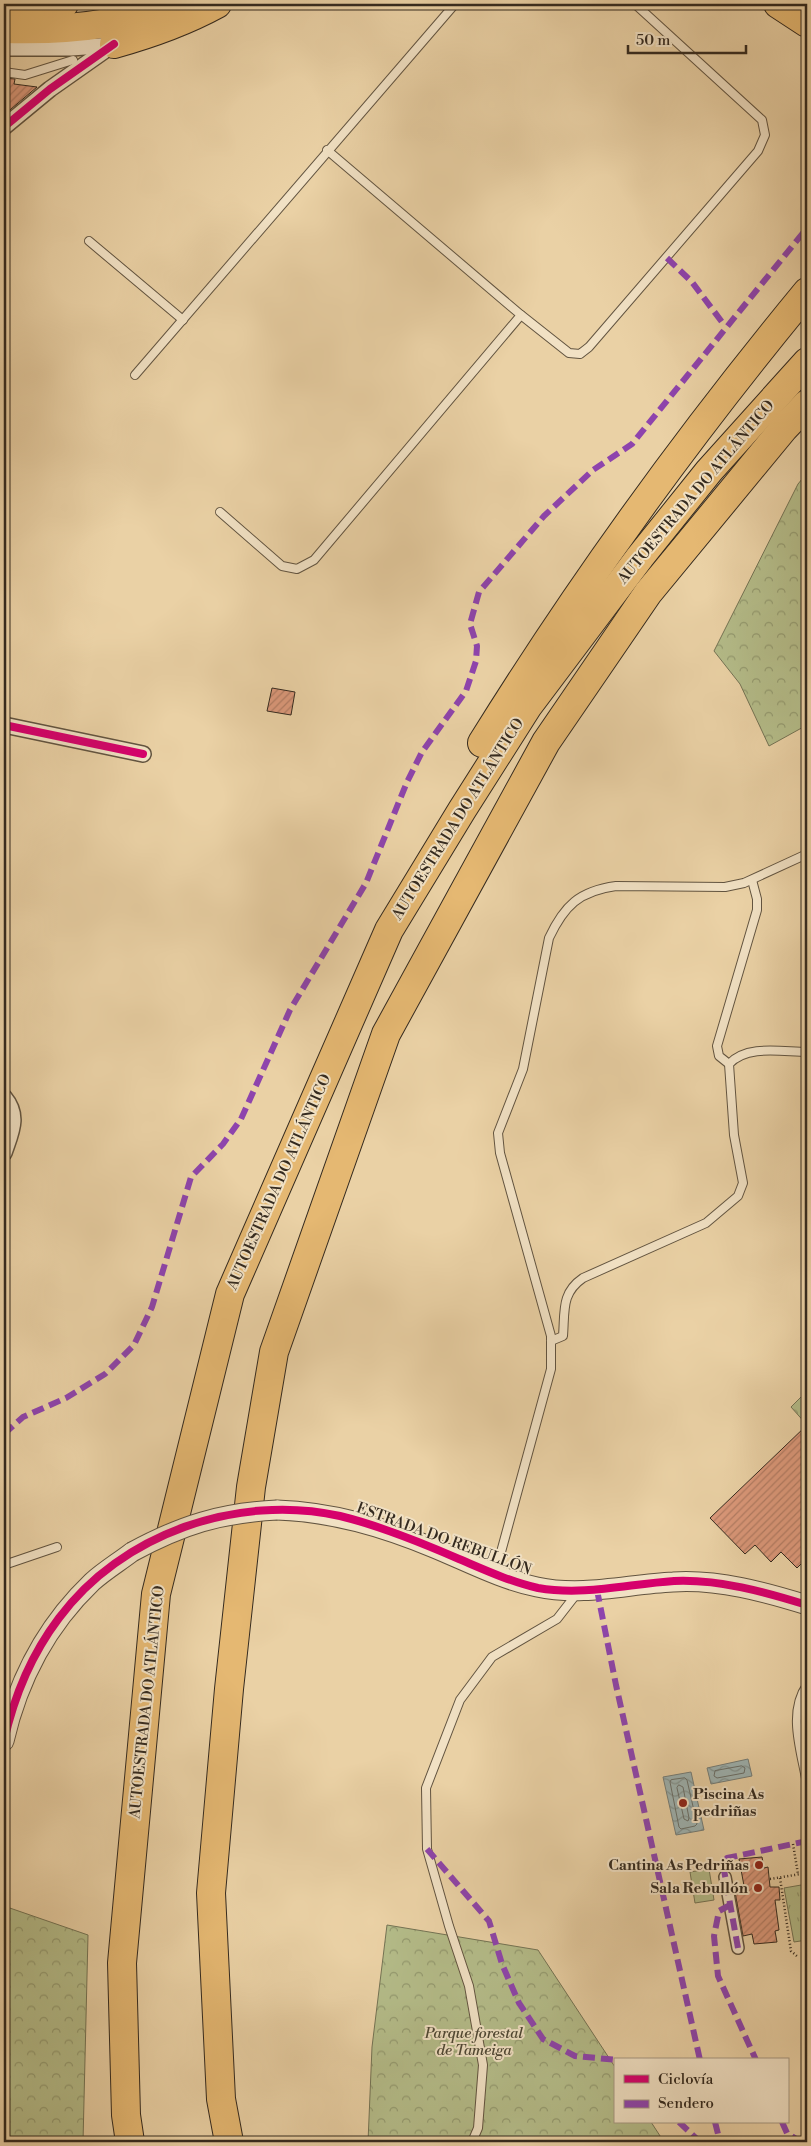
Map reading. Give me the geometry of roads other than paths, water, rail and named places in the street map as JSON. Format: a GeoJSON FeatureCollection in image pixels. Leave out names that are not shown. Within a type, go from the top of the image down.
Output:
{"type":"FeatureCollection","features":[{"type":"Feature","properties":{"kind":"highway"},"geometry":{"type":"LineString","coordinates":[[4,5],[64,4]]}},
{"type":"Feature","properties":{"kind":"highway"},"geometry":{"type":"LineString","coordinates":[[4,29],[33,30],[88,27],[136,18],[177,4]]}},
{"type":"Feature","properties":{"kind":"highway"},"geometry":{"type":"LineString","coordinates":[[114,44],[151,34],[217,4]]}},
{"type":"Feature","properties":{"kind":"highway"},"geometry":{"type":"LineString","coordinates":[[778,4],[807,22]]}},
{"type":"Feature","properties":{"kind":"highway"},"geometry":{"type":"LineString","coordinates":[[389,930],[443,806],[519,683],[600,561],[754,356],[807,292]]}},
{"type":"Feature","properties":{"kind":"highway","name":"AUTOESTRADA DO ATLÁNTICO"},"geometry":{"type":"LineString","coordinates":[[130,2142],[126,2115],[122,1963],[156,1594],[230,1294],[389,930],[528,706],[640,557],[704,478],[807,362]]}},
{"type":"Feature","properties":{"kind":"highway","name":"AUTOESTRADA DO ATLÁNTICO"},"geometry":{"type":"LineString","coordinates":[[229,2142],[221,2099],[211,1893],[228,1689],[250,1497],[274,1352],[386,1034],[546,742],[648,593],[784,428],[807,404]]}},
{"type":"Feature","properties":{"kind":"highway"},"geometry":{"type":"LineString","coordinates":[[124,2142],[126,2115]]}},
{"type":"Feature","properties":{"kind":"street"},"geometry":{"type":"LineString","coordinates":[[4,48],[74,59],[114,44]]}},
{"type":"Feature","properties":{"kind":"street"},"geometry":{"type":"LineString","coordinates":[[4,127],[50,89],[74,59],[114,44]]}},
{"type":"Feature","properties":{"kind":"street"},"geometry":{"type":"LineString","coordinates":[[4,725],[143,754]]}},
{"type":"Feature","properties":{"kind":"street"},"geometry":{"type":"LineString","coordinates":[[4,1097],[14,1115],[14,1124],[4,1153]]}},
{"type":"Feature","properties":{"kind":"street","name":"ESTRADA DO REBULLÓN"},"geometry":{"type":"LineString","coordinates":[[4,1741],[21,1682],[36,1652],[60,1616],[93,1582],[132,1552],[157,1539],[204,1520],[251,1511],[306,1511],[360,1522],[385,1529],[495,1574],[537,1587],[579,1591],[675,1581],[712,1584],[780,1597],[807,1605]]}},
{"type":"Feature","properties":{"kind":"street"},"geometry":{"type":"LineString","coordinates":[[725,1877],[738,1948]]}},
{"type":"Feature","properties":{"kind":"lane"},"geometry":{"type":"LineString","coordinates":[[135,376],[454,4]]}},
{"type":"Feature","properties":{"kind":"lane"},"geometry":{"type":"LineString","coordinates":[[327,150],[521,315],[569,353],[580,354],[589,347],[758,151],[765,135],[762,120],[635,4]]}},
{"type":"Feature","properties":{"kind":"lane"},"geometry":{"type":"LineString","coordinates":[[4,72],[25,74],[74,59]]}},
{"type":"Feature","properties":{"kind":"lane"},"geometry":{"type":"LineString","coordinates":[[89,241],[183,320]]}},
{"type":"Feature","properties":{"kind":"lane"},"geometry":{"type":"LineString","coordinates":[[220,512],[282,566],[297,568],[314,560],[521,315]]}},
{"type":"Feature","properties":{"kind":"lane"},"geometry":{"type":"LineString","coordinates":[[495,1574],[551,1369],[551,1341],[500,1153],[498,1133],[523,1069],[549,938],[558,919],[570,904],[585,894],[600,888],[616,886],[725,887],[752,880],[807,854]]}},
{"type":"Feature","properties":{"kind":"lane"},"geometry":{"type":"LineString","coordinates":[[551,1341],[562,1336],[566,1296],[572,1286],[583,1278],[706,1223],[738,1196],[743,1183],[734,1135],[729,1064],[719,1056],[717,1046],[757,910],[757,899],[752,880]]}},
{"type":"Feature","properties":{"kind":"lane"},"geometry":{"type":"LineString","coordinates":[[729,1064],[737,1056],[748,1052],[807,1052]]}},
{"type":"Feature","properties":{"kind":"lane"},"geometry":{"type":"LineString","coordinates":[[4,1565],[57,1547]]}},
{"type":"Feature","properties":{"kind":"lane"},"geometry":{"type":"LineString","coordinates":[[472,2142],[478,2128],[483,2065],[469,1986],[449,1926],[427,1849],[426,1788],[460,1700],[492,1657],[557,1619],[579,1591]]}},
{"type":"Feature","properties":{"kind":"lane"},"geometry":{"type":"LineString","coordinates":[[807,1685],[802,1691],[796,1718],[807,1784]]}},
{"type":"Feature","properties":{"kind":"water","name":"Piscina As pedriñas"},"geometry":{"type":"Polygon","coordinates":[[[748,1759],[752,1776],[711,1784],[707,1768],[748,1759]]]}},
{"type":"Feature","properties":{"kind":"water","name":"Piscina As pedriñas"},"geometry":{"type":"Polygon","coordinates":[[[691,1772],[704,1830],[676,1835],[663,1777],[691,1772]]]}},
{"type":"Feature","properties":{"kind":"place","name":"Piscina As pedriñas"},"geometry":{"type":"Point","coordinates":[683,1803]}},
{"type":"Feature","properties":{"kind":"place","name":"Cantina As Pedriñas"},"geometry":{"type":"Point","coordinates":[759,1865]}},
{"type":"Feature","properties":{"kind":"place","name":"Sala Rebullón"},"geometry":{"type":"Point","coordinates":[758,1888]}},
{"type":"Feature","properties":{"kind":"park label","name":"Parque forestal de Tameiga"},"geometry":{"type":"Point","coordinates":[474,2042]}}]}
